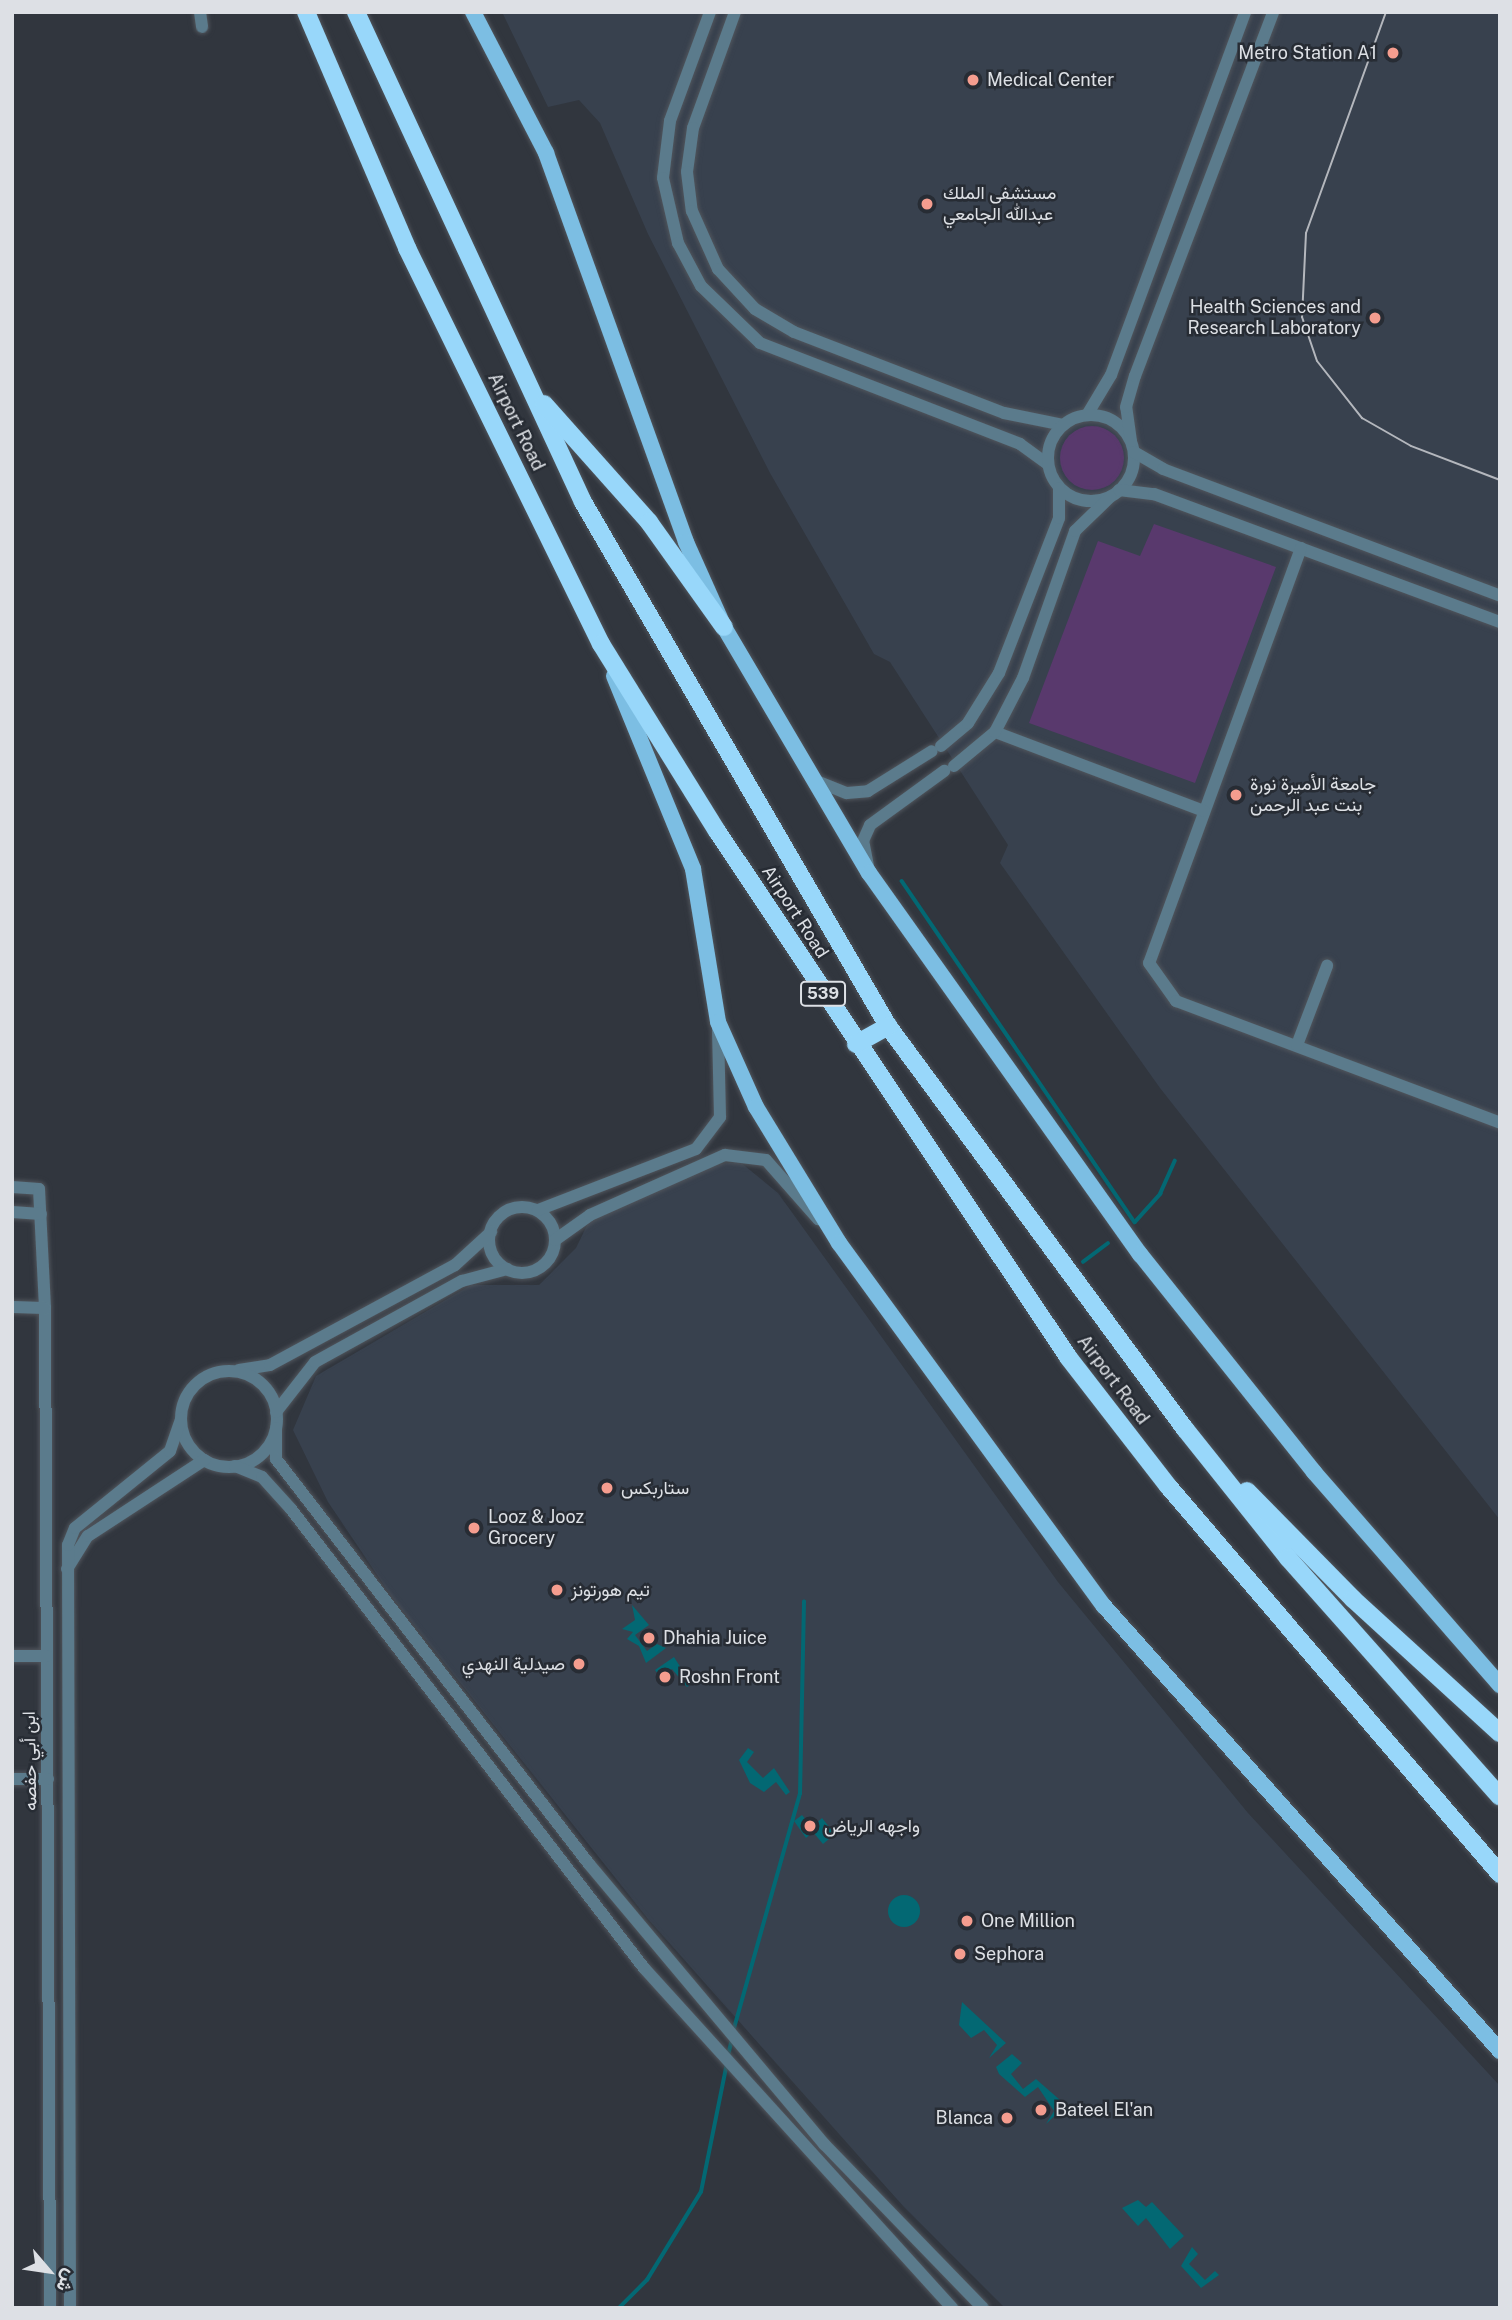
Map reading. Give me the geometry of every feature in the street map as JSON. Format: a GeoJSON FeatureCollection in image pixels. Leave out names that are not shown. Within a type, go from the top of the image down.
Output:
{"type":"FeatureCollection","features":[{"type":"Feature","properties":{"kind":"highway","name":"Airport Road"},"geometry":{"type":"LineString","coordinates":[[306,12],[407,248],[601,644],[856,1044],[1068,1357],[1168,1486],[1500,1874]]}},
{"type":"Feature","properties":{"kind":"highway","name":"Airport Road"},"geometry":{"type":"LineString","coordinates":[[356,12],[406,131],[583,502],[888,1026],[1178,1419],[1288,1558],[1500,1797]]}},
{"type":"Feature","properties":{"kind":"highway"},"geometry":{"type":"LineString","coordinates":[[530,389],[649,522],[724,627]]}},
{"type":"Feature","properties":{"kind":"highway"},"geometry":{"type":"LineString","coordinates":[[856,1044],[888,1026]]}},
{"type":"Feature","properties":{"kind":"highway"},"geometry":{"type":"LineString","coordinates":[[1178,1419],[1353,1599],[1500,1733]]}},
{"type":"Feature","properties":{"kind":"main road"},"geometry":{"type":"LineString","coordinates":[[362,12],[406,131]]}},
{"type":"Feature","properties":{"kind":"main road"},"geometry":{"type":"LineString","coordinates":[[473,12],[546,153],[686,542],[724,627],[869,873],[1140,1254],[1314,1472],[1500,1685]]}},
{"type":"Feature","properties":{"kind":"main road"},"geometry":{"type":"LineString","coordinates":[[601,644],[693,869],[718,1022],[756,1107],[839,1243],[1104,1606],[1500,2051]]}},
{"type":"Feature","properties":{"kind":"street"},"geometry":{"type":"LineString","coordinates":[[200,12],[202,27]]}},
{"type":"Feature","properties":{"kind":"street"},"geometry":{"type":"LineString","coordinates":[[709,12],[670,121],[663,178],[678,243],[701,286],[760,343],[1020,444],[1048,464],[1059,488],[1059,517],[999,673],[968,723],[937,748],[868,790],[847,793],[814,780]]}},
{"type":"Feature","properties":{"kind":"street"},"geometry":{"type":"LineString","coordinates":[[735,12],[693,128],[687,172],[692,211],[718,270],[755,309],[794,332],[1004,413],[1063,425],[1087,415],[1113,421],[1132,447],[1163,469],[1500,596]]}},
{"type":"Feature","properties":{"kind":"street"},"geometry":{"type":"LineString","coordinates":[[1087,415],[1111,375],[1245,12]]}},
{"type":"Feature","properties":{"kind":"street"},"geometry":{"type":"LineString","coordinates":[[869,873],[863,841],[870,825],[949,769],[995,732],[1023,678],[1075,531],[1115,493],[1132,447],[1126,407],[1135,376],[1273,12]]}},
{"type":"Feature","properties":{"kind":"street"},"geometry":{"type":"LineString","coordinates":[[1048,464],[1063,425]]}},
{"type":"Feature","properties":{"kind":"street"},"geometry":{"type":"LineString","coordinates":[[1059,488],[1083,500],[1115,493],[1154,494],[1500,622]]}},
{"type":"Feature","properties":{"kind":"street"},"geometry":{"type":"LineString","coordinates":[[1301,548],[1149,963],[1176,1001],[1500,1123]]}},
{"type":"Feature","properties":{"kind":"street"},"geometry":{"type":"LineString","coordinates":[[995,732],[1204,811]]}},
{"type":"Feature","properties":{"kind":"street"},"geometry":{"type":"LineString","coordinates":[[1297,1045],[1327,966]]}},
{"type":"Feature","properties":{"kind":"street"},"geometry":{"type":"LineString","coordinates":[[70,2308],[67,1570],[75,1528],[170,1451],[191,1389],[204,1378],[271,1365],[421,1284],[455,1265],[491,1232],[507,1210],[538,1210],[696,1149],[720,1117],[718,1022]]}},
{"type":"Feature","properties":{"kind":"street"},"geometry":{"type":"LineString","coordinates":[[491,1232],[494,1257],[507,1269],[522,1273],[542,1266],[555,1240],[590,1215],[725,1155],[766,1160],[839,1243]]}},
{"type":"Feature","properties":{"kind":"street"},"geometry":{"type":"LineString","coordinates":[[12,1187],[39,1189],[41,1214],[12,1212]]}},
{"type":"Feature","properties":{"kind":"street"},"geometry":{"type":"LineString","coordinates":[[538,1210],[555,1240]]}},
{"type":"Feature","properties":{"kind":"street","name":"ابن أبي حفصه"},"geometry":{"type":"LineString","coordinates":[[41,1214],[45,1308],[50,2308]]}},
{"type":"Feature","properties":{"kind":"street"},"geometry":{"type":"LineString","coordinates":[[276,1412],[315,1362],[462,1281],[507,1269]]}},
{"type":"Feature","properties":{"kind":"street"},"geometry":{"type":"LineString","coordinates":[[12,1307],[45,1308]]}},
{"type":"Feature","properties":{"kind":"street"},"geometry":{"type":"LineString","coordinates":[[234,1371],[262,1384],[276,1412],[276,1459],[589,1864],[824,2144],[983,2308]]}},
{"type":"Feature","properties":{"kind":"street"},"geometry":{"type":"LineString","coordinates":[[181,1419],[188,1442],[204,1460],[235,1466],[262,1477],[291,1509],[644,1968],[953,2308]]}},
{"type":"Feature","properties":{"kind":"street"},"geometry":{"type":"LineString","coordinates":[[235,1466],[262,1454],[276,1428]]}},
{"type":"Feature","properties":{"kind":"street"},"geometry":{"type":"LineString","coordinates":[[67,1570],[88,1536],[204,1460]]}},
{"type":"Feature","properties":{"kind":"street"},"geometry":{"type":"LineString","coordinates":[[12,1656],[47,1656]]}},
{"type":"Feature","properties":{"kind":"street"},"geometry":{"type":"LineString","coordinates":[[12,1779],[48,1779]]}},
{"type":"Feature","properties":{"kind":"shaded area","name":"جامعة الأميرة نورة بنت عبد الرحمن"},"geometry":{"type":"Polygon","coordinates":[[[502,12],[1500,12],[1500,1520],[1160,1088],[1000,863],[1008,845],[890,662],[874,654],[770,473],[648,234],[600,123],[579,100],[548,107],[502,12]]]}},
{"type":"Feature","properties":{"kind":"shaded area"},"geometry":{"type":"Polygon","coordinates":[[[1092,426],[1104,428],[1115,435],[1122,446],[1122,470],[1115,481],[1104,488],[1092,490],[1080,488],[1069,481],[1062,470],[1060,458],[1062,446],[1069,435],[1080,428],[1092,426]]]}},
{"type":"Feature","properties":{"kind":"shaded area"},"geometry":{"type":"Polygon","coordinates":[[[1154,524],[1276,567],[1195,783],[1029,723],[1098,541],[1140,556],[1154,524]]]}},
{"type":"Feature","properties":{"kind":"shaded area","name":"واجهه الرياض"},"geometry":{"type":"Polygon","coordinates":[[[740,1162],[778,1193],[1058,1582],[1248,1813],[1500,2086],[1500,2308],[1005,2308],[903,2206],[648,1919],[392,1597],[328,1502],[293,1430],[316,1376],[471,1285],[539,1285],[576,1248],[590,1219],[718,1164],[740,1162]]]}},
{"type":"Feature","properties":{"kind":"water"},"geometry":{"type":"Polygon","coordinates":[[[632,1605],[649,1625],[635,1635],[647,1651],[657,1644],[666,1648],[646,1663],[639,1646],[627,1639],[633,1632],[622,1629],[635,1620],[632,1605]]]}},
{"type":"Feature","properties":{"kind":"water"},"geometry":{"type":"Polygon","coordinates":[[[674,1657],[691,1684],[687,1687],[672,1669],[660,1677],[655,1670],[674,1657]]]}},
{"type":"Feature","properties":{"kind":"water"},"geometry":{"type":"Polygon","coordinates":[[[748,1748],[754,1752],[747,1762],[763,1778],[774,1768],[790,1792],[786,1795],[776,1782],[764,1792],[750,1783],[739,1760],[748,1748]]]}},
{"type":"Feature","properties":{"kind":"water"},"geometry":{"type":"Polygon","coordinates":[[[802,1815],[812,1827],[822,1818],[835,1834],[823,1844],[813,1832],[806,1838],[794,1821],[802,1815]]]}},
{"type":"Feature","properties":{"kind":"water"},"geometry":{"type":"Polygon","coordinates":[[[904,1895],[915,1900],[920,1911],[915,1922],[904,1927],[893,1922],[888,1911],[893,1900],[904,1895]]]}},
{"type":"Feature","properties":{"kind":"water"},"geometry":{"type":"Polygon","coordinates":[[[962,2002],[1006,2043],[989,2058],[997,2045],[984,2030],[971,2038],[959,2025],[962,2002]]]}},
{"type":"Feature","properties":{"kind":"water"},"geometry":{"type":"Polygon","coordinates":[[[1012,2054],[1022,2063],[1011,2074],[1023,2089],[1036,2079],[1060,2100],[1063,2108],[1046,2124],[1054,2111],[1038,2087],[1025,2097],[999,2074],[996,2067],[1012,2054]]]}},
{"type":"Feature","properties":{"kind":"water"},"geometry":{"type":"Polygon","coordinates":[[[1138,2200],[1146,2207],[1152,2202],[1184,2236],[1170,2249],[1146,2218],[1138,2226],[1122,2208],[1138,2200]]]}},
{"type":"Feature","properties":{"kind":"water"},"geometry":{"type":"Polygon","coordinates":[[[1192,2247],[1198,2254],[1189,2264],[1205,2280],[1215,2271],[1219,2275],[1201,2288],[1181,2266],[1192,2247]]]}},
{"type":"Feature","properties":{"kind":"waterway"},"geometry":{"type":"LineString","coordinates":[[902,881],[1135,1222],[1160,1194],[1175,1161]]}},
{"type":"Feature","properties":{"kind":"waterway"},"geometry":{"type":"LineString","coordinates":[[1083,1262],[1108,1243]]}},
{"type":"Feature","properties":{"kind":"waterway"},"geometry":{"type":"LineString","coordinates":[[733,2032],[800,1794],[804,1602]]}},
{"type":"Feature","properties":{"kind":"waterway"},"geometry":{"type":"LineString","coordinates":[[728,2056],[732,2039]]}},
{"type":"Feature","properties":{"kind":"waterway"},"geometry":{"type":"LineString","coordinates":[[619,2308],[647,2280],[701,2192],[727,2063]]}},
{"type":"Feature","properties":{"kind":"tram line"},"geometry":{"type":"LineString","coordinates":[[1386,12],[1306,233],[1302,317],[1317,361],[1362,418],[1411,446],[1500,480]]}},
{"type":"Feature","properties":{"kind":"place","name":"Metro Station A1"},"geometry":{"type":"Point","coordinates":[1393,53]}},
{"type":"Feature","properties":{"kind":"place","name":"Medical Center"},"geometry":{"type":"Point","coordinates":[973,80]}},
{"type":"Feature","properties":{"kind":"place","name":"مستشفى الملك عبدالله الجامعي"},"geometry":{"type":"Point","coordinates":[927,204]}},
{"type":"Feature","properties":{"kind":"place","name":"Health Sciences and Research Laboratory"},"geometry":{"type":"Point","coordinates":[1375,318]}},
{"type":"Feature","properties":{"kind":"place","name":"جامعة الأميرة نورة بنت عبد الرحمن"},"geometry":{"type":"Point","coordinates":[1236,795]}},
{"type":"Feature","properties":{"kind":"place","name":"ستاربكس"},"geometry":{"type":"Point","coordinates":[607,1488]}},
{"type":"Feature","properties":{"kind":"place","name":"Looz & Jooz Grocery"},"geometry":{"type":"Point","coordinates":[474,1528]}},
{"type":"Feature","properties":{"kind":"place","name":"تيم هورتونز"},"geometry":{"type":"Point","coordinates":[557,1590]}},
{"type":"Feature","properties":{"kind":"place","name":"Dhahia Juice"},"geometry":{"type":"Point","coordinates":[649,1638]}},
{"type":"Feature","properties":{"kind":"place","name":"صيدلية النهدي"},"geometry":{"type":"Point","coordinates":[579,1664]}},
{"type":"Feature","properties":{"kind":"place","name":"Roshn Front"},"geometry":{"type":"Point","coordinates":[665,1677]}},
{"type":"Feature","properties":{"kind":"place","name":"واجهه الرياض"},"geometry":{"type":"Point","coordinates":[810,1826]}},
{"type":"Feature","properties":{"kind":"place","name":"One Million"},"geometry":{"type":"Point","coordinates":[967,1921]}},
{"type":"Feature","properties":{"kind":"place","name":"Sephora"},"geometry":{"type":"Point","coordinates":[960,1954]}},
{"type":"Feature","properties":{"kind":"place","name":"Bateel El'an"},"geometry":{"type":"Point","coordinates":[1041,2110]}},
{"type":"Feature","properties":{"kind":"place","name":"Blanca"},"geometry":{"type":"Point","coordinates":[1007,2118]}}]}
